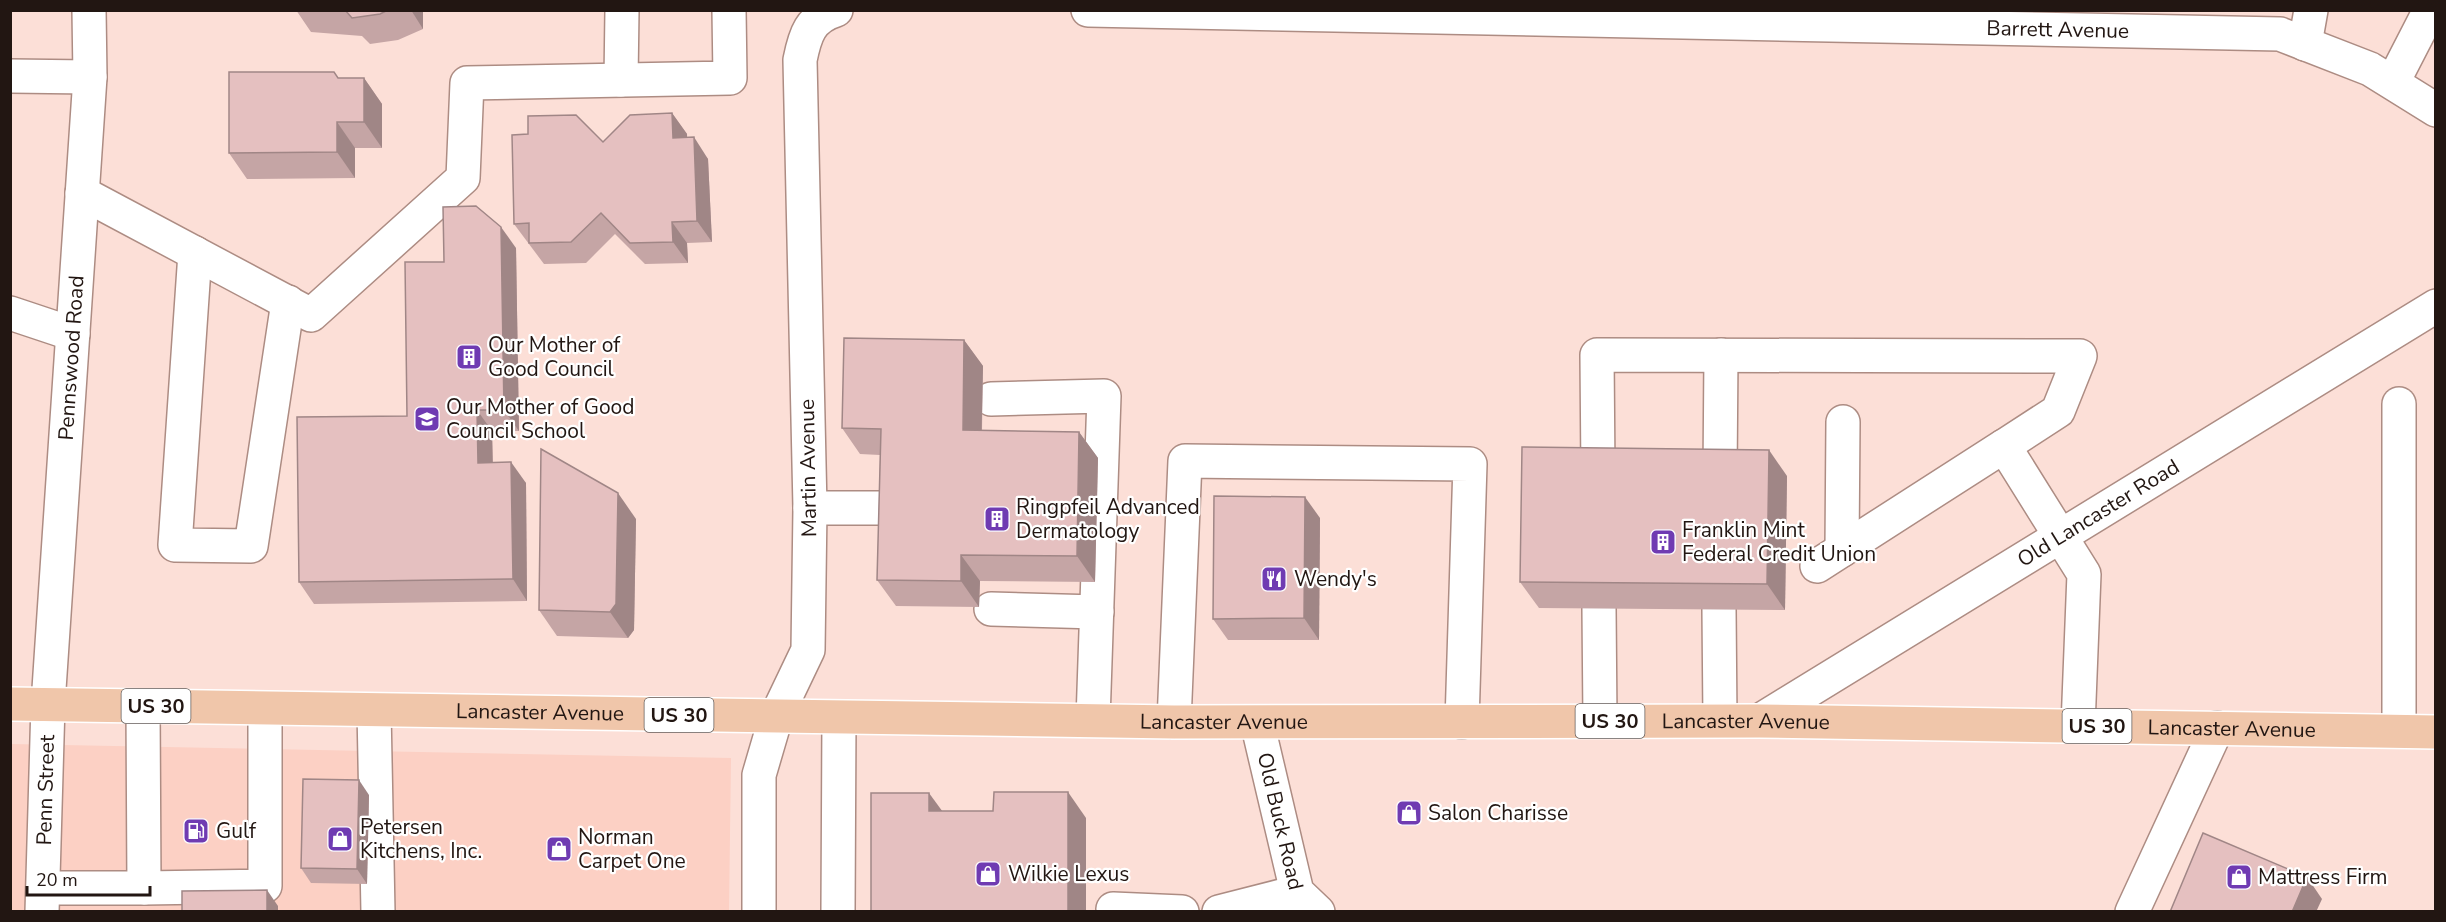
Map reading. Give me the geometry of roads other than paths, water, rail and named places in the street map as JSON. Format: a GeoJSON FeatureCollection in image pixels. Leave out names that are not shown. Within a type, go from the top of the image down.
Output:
{"type":"FeatureCollection","features":[{"type":"Feature","properties":{"kind":"highway","name":"Lancaster Avenue"},"geometry":{"type":"LineString","coordinates":[[10,704],[1174,722],[1759,721],[2436,732]]}},
{"type":"Feature","properties":{"kind":"street","name":"Pennswood Road"},"geometry":{"type":"LineString","coordinates":[[48,704],[90,77],[89,10]]}},
{"type":"Feature","properties":{"kind":"street"},"geometry":{"type":"LineString","coordinates":[[621,80],[622,10]]}},
{"type":"Feature","properties":{"kind":"street"},"geometry":{"type":"LineString","coordinates":[[82,193],[311,315],[463,177],[467,83],[730,78],[729,10]]}},
{"type":"Feature","properties":{"kind":"street","name":"Barrett Avenue"},"geometry":{"type":"LineString","coordinates":[[1088,10],[2280,34],[2370,69],[2436,110]]}},
{"type":"Feature","properties":{"kind":"street"},"geometry":{"type":"LineString","coordinates":[[2305,44],[2312,10]]}},
{"type":"Feature","properties":{"kind":"street"},"geometry":{"type":"LineString","coordinates":[[2392,82],[2430,10]]}},
{"type":"Feature","properties":{"kind":"street","name":"Martin Avenue"},"geometry":{"type":"LineString","coordinates":[[759,912],[759,774],[776,717],[808,650],[810,508],[800,60],[805,37],[816,14]]}},
{"type":"Feature","properties":{"kind":"street"},"geometry":{"type":"LineString","coordinates":[[10,76],[90,77]]}},
{"type":"Feature","properties":{"kind":"street"},"geometry":{"type":"LineString","coordinates":[[195,253],[174,545],[250,546],[288,302]]}},
{"type":"Feature","properties":{"kind":"street","name":"Old Lancaster Road"},"geometry":{"type":"LineString","coordinates":[[1759,721],[2436,306]]}},
{"type":"Feature","properties":{"kind":"street"},"geometry":{"type":"LineString","coordinates":[[10,313],[73,334]]}},
{"type":"Feature","properties":{"kind":"street"},"geometry":{"type":"LineString","coordinates":[[1598,474],[1597,355],[2080,356],[2058,411],[1829,558],[1843,422]]}},
{"type":"Feature","properties":{"kind":"street"},"geometry":{"type":"LineString","coordinates":[[1720,476],[1721,355]]}},
{"type":"Feature","properties":{"kind":"street"},"geometry":{"type":"LineString","coordinates":[[991,399],[1104,396],[1093,720]]}},
{"type":"Feature","properties":{"kind":"street"},"geometry":{"type":"LineString","coordinates":[[2399,404],[2399,731]]}},
{"type":"Feature","properties":{"kind":"street"},"geometry":{"type":"LineString","coordinates":[[2004,446],[2084,574],[2078,726]]}},
{"type":"Feature","properties":{"kind":"street"},"geometry":{"type":"LineString","coordinates":[[1174,722],[1185,461],[1470,464],[1462,722]]}},
{"type":"Feature","properties":{"kind":"street"},"geometry":{"type":"LineString","coordinates":[[810,508],[884,508]]}},
{"type":"Feature","properties":{"kind":"street"},"geometry":{"type":"LineString","coordinates":[[1599,608],[1600,721]]}},
{"type":"Feature","properties":{"kind":"street"},"geometry":{"type":"LineString","coordinates":[[992,609],[1097,612]]}},
{"type":"Feature","properties":{"kind":"street"},"geometry":{"type":"LineString","coordinates":[[1719,609],[1720,721]]}},
{"type":"Feature","properties":{"kind":"street","name":"Penn Street"},"geometry":{"type":"LineString","coordinates":[[42,900],[48,704]]}},
{"type":"Feature","properties":{"kind":"street"},"geometry":{"type":"LineString","coordinates":[[143,706],[144,888]]}},
{"type":"Feature","properties":{"kind":"street"},"geometry":{"type":"LineString","coordinates":[[42,900],[144,888],[265,886],[265,708]]}},
{"type":"Feature","properties":{"kind":"street"},"geometry":{"type":"LineString","coordinates":[[374,710],[378,912]]}},
{"type":"Feature","properties":{"kind":"street"},"geometry":{"type":"LineString","coordinates":[[838,912],[839,718]]}},
{"type":"Feature","properties":{"kind":"street","name":"Old Buck Road"},"geometry":{"type":"LineString","coordinates":[[1257,722],[1308,902]]}},
{"type":"Feature","properties":{"kind":"street"},"geometry":{"type":"LineString","coordinates":[[2132,912],[2217,728]]}},
{"type":"Feature","properties":{"kind":"street"},"geometry":{"type":"LineString","coordinates":[[1219,912],[1308,902]]}},
{"type":"Feature","properties":{"kind":"street"},"geometry":{"type":"LineString","coordinates":[[1113,909],[1182,912]]}},
{"type":"Feature","properties":{"kind":"place","name":"Our Mother of Good Council"},"geometry":{"type":"Point","coordinates":[469,357]}},
{"type":"Feature","properties":{"kind":"place","name":"Our Mother of Good Council School"},"geometry":{"type":"Point","coordinates":[427,419]}},
{"type":"Feature","properties":{"kind":"place","name":"Ringpfeil Advanced Dermatology"},"geometry":{"type":"Point","coordinates":[997,519]}},
{"type":"Feature","properties":{"kind":"place","name":"Franklin Mint Federal Credit Union"},"geometry":{"type":"Point","coordinates":[1663,542]}},
{"type":"Feature","properties":{"kind":"place","name":"Wendy's"},"geometry":{"type":"Point","coordinates":[1274,579]}},
{"type":"Feature","properties":{"kind":"place","name":"Salon Charisse"},"geometry":{"type":"Point","coordinates":[1409,813]}},
{"type":"Feature","properties":{"kind":"place","name":"Gulf"},"geometry":{"type":"Point","coordinates":[196,831]}},
{"type":"Feature","properties":{"kind":"place","name":"Petersen Kitchens, Inc."},"geometry":{"type":"Point","coordinates":[340,839]}},
{"type":"Feature","properties":{"kind":"place","name":"Norman Carpet One"},"geometry":{"type":"Point","coordinates":[559,849]}},
{"type":"Feature","properties":{"kind":"place","name":"Wilkie Lexus"},"geometry":{"type":"Point","coordinates":[988,874]}},
{"type":"Feature","properties":{"kind":"place","name":"Mattress Firm"},"geometry":{"type":"Point","coordinates":[2239,877]}}]}
